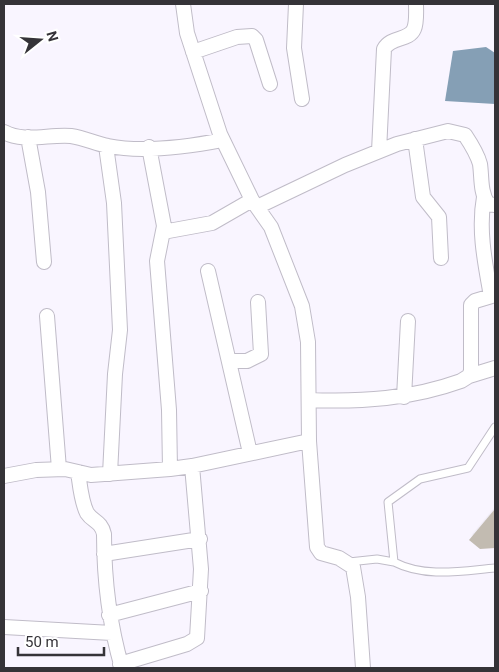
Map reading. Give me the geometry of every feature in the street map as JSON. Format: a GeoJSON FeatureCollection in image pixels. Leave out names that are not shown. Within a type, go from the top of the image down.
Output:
{"type":"FeatureCollection","features":[{"type":"Feature","properties":{"kind":"street"},"geometry":{"type":"LineString","coordinates":[[183,4],[187,33],[223,140],[255,203],[271,227],[302,306],[308,342],[309,440],[317,547],[321,553],[339,558],[353,568],[358,597],[363,668]]}},
{"type":"Feature","properties":{"kind":"street"},"geometry":{"type":"LineString","coordinates":[[296,4],[294,48],[302,99]]}},
{"type":"Feature","properties":{"kind":"street"},"geometry":{"type":"LineString","coordinates":[[379,151],[384,49],[391,41],[414,31],[416,4]]}},
{"type":"Feature","properties":{"kind":"street"},"geometry":{"type":"LineString","coordinates":[[193,52],[236,38],[252,36],[256,40],[270,84]]}},
{"type":"Feature","properties":{"kind":"street"},"geometry":{"type":"LineString","coordinates":[[163,232],[212,222],[379,151],[415,139],[448,131],[465,135],[475,150],[480,164],[484,197],[481,213],[483,253],[493,296],[475,301],[470,306],[473,361],[469,376]]}},
{"type":"Feature","properties":{"kind":"street"},"geometry":{"type":"LineString","coordinates":[[4,132],[15,138],[72,136],[106,146],[128,149],[187,147],[223,140]]}},
{"type":"Feature","properties":{"kind":"street"},"geometry":{"type":"LineString","coordinates":[[28,137],[38,192],[44,262]]}},
{"type":"Feature","properties":{"kind":"street"},"geometry":{"type":"LineString","coordinates":[[415,139],[423,197],[439,217],[441,258]]}},
{"type":"Feature","properties":{"kind":"street"},"geometry":{"type":"LineString","coordinates":[[106,146],[114,203],[120,330],[115,374],[110,474]]}},
{"type":"Feature","properties":{"kind":"street"},"geometry":{"type":"LineString","coordinates":[[149,147],[163,232],[157,262],[169,410],[170,469]]}},
{"type":"Feature","properties":{"kind":"street"},"geometry":{"type":"LineString","coordinates":[[484,197],[488,204],[495,205]]}},
{"type":"Feature","properties":{"kind":"street"},"geometry":{"type":"LineString","coordinates":[[208,271],[250,452]]}},
{"type":"Feature","properties":{"kind":"street"},"geometry":{"type":"LineString","coordinates":[[229,361],[247,361],[262,354],[258,302]]}},
{"type":"Feature","properties":{"kind":"street"},"geometry":{"type":"LineString","coordinates":[[47,316],[57,416],[59,469]]}},
{"type":"Feature","properties":{"kind":"street"},"geometry":{"type":"LineString","coordinates":[[404,397],[408,321]]}},
{"type":"Feature","properties":{"kind":"street"},"geometry":{"type":"LineString","coordinates":[[309,400],[350,402],[404,397],[437,389],[495,368]]}},
{"type":"Feature","properties":{"kind":"street"},"geometry":{"type":"LineString","coordinates":[[4,476],[36,470],[59,469],[90,475],[170,469],[192,466],[309,440]]}},
{"type":"Feature","properties":{"kind":"street"},"geometry":{"type":"LineString","coordinates":[[78,472],[86,512],[102,526],[109,615],[121,666],[194,641],[197,638],[201,591],[200,539],[192,466]]}},
{"type":"Feature","properties":{"kind":"street"},"geometry":{"type":"LineString","coordinates":[[104,554],[200,539]]}},
{"type":"Feature","properties":{"kind":"street"},"geometry":{"type":"LineString","coordinates":[[109,615],[201,591]]}},
{"type":"Feature","properties":{"kind":"street"},"geometry":{"type":"LineString","coordinates":[[4,627],[112,633]]}},
{"type":"Feature","properties":{"kind":"lane"},"geometry":{"type":"LineString","coordinates":[[394,562],[388,502],[420,479],[468,468],[495,427]]}},
{"type":"Feature","properties":{"kind":"lane"},"geometry":{"type":"LineString","coordinates":[[346,563],[377,559],[394,562],[408,569],[430,572],[495,568]]}},
{"type":"Feature","properties":{"kind":"water"},"geometry":{"type":"Polygon","coordinates":[[[486,47],[495,53],[495,104],[445,101],[453,51],[486,47]]]}},
{"type":"Feature","properties":{"kind":"building"},"geometry":{"type":"Polygon","coordinates":[[[495,509],[495,548],[480,549],[469,540],[495,509]]]}}]}
